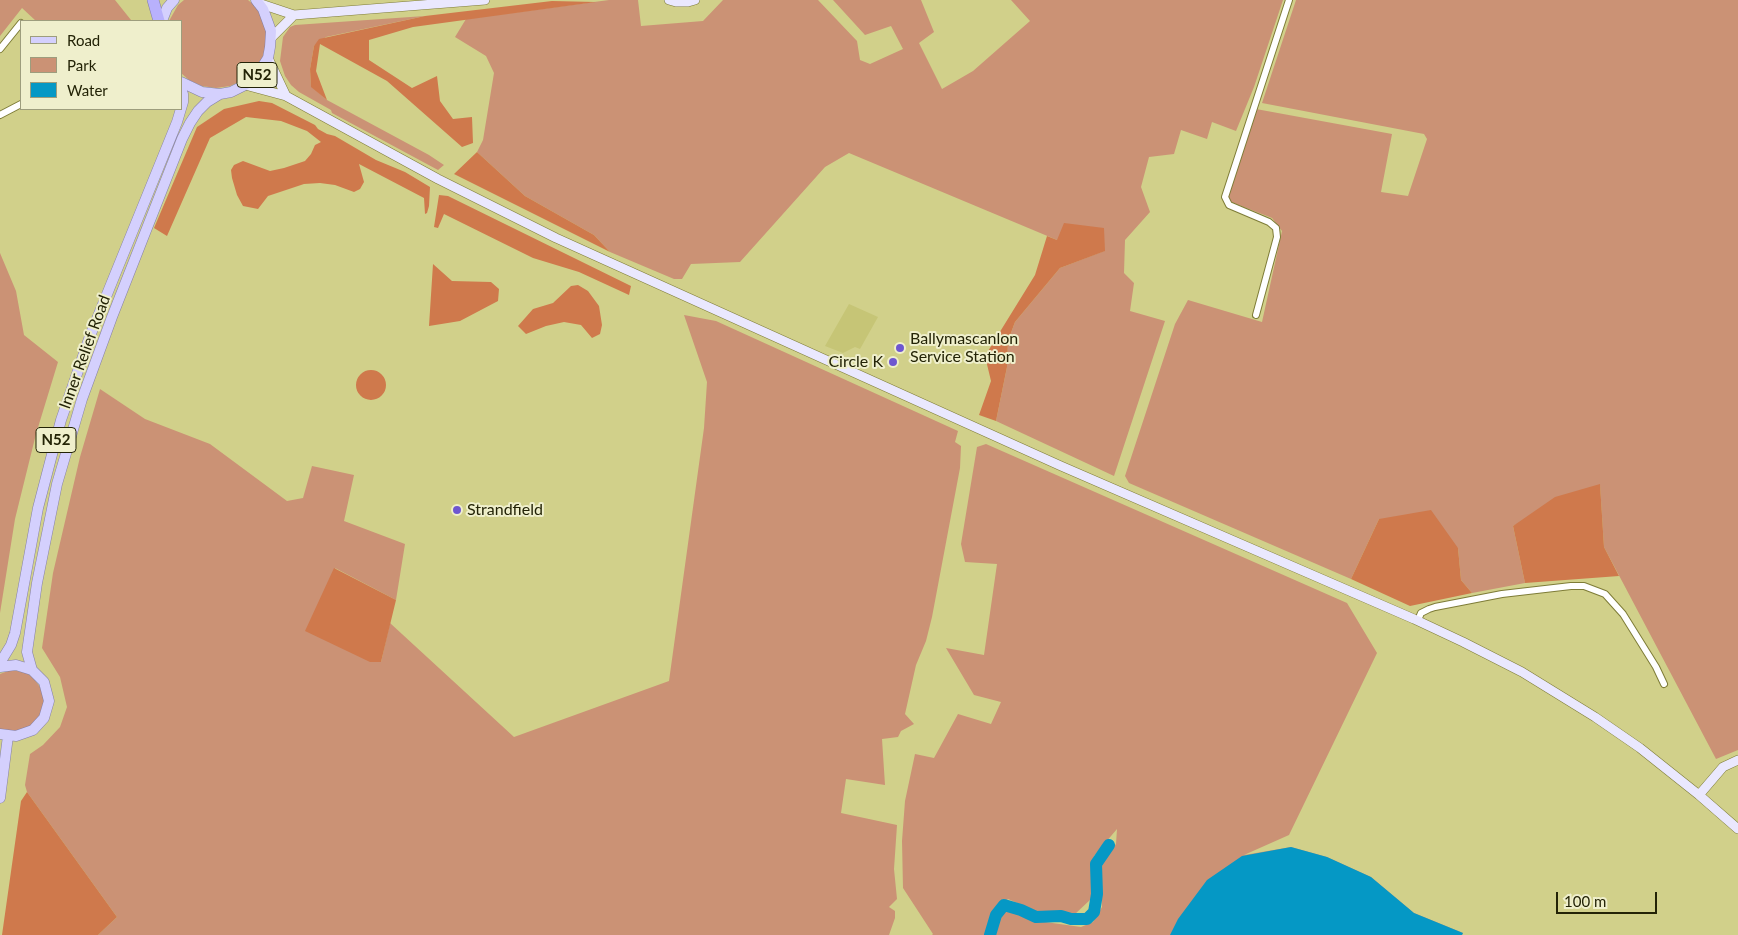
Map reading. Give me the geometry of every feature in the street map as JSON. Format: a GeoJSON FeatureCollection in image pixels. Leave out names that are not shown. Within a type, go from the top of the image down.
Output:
{"type":"FeatureCollection","features":[{"type":"Feature","properties":{"kind":"highway"},"geometry":{"type":"LineString","coordinates":[[153,0],[160,20]]}},
{"type":"Feature","properties":{"kind":"main road"},"geometry":{"type":"LineString","coordinates":[[161,20],[174,0]]}},
{"type":"Feature","properties":{"kind":"main road"},"geometry":{"type":"LineString","coordinates":[[257,2],[294,15],[485,0]]}},
{"type":"Feature","properties":{"kind":"main road"},"geometry":{"type":"LineString","coordinates":[[669,0],[688,2],[695,0]]}},
{"type":"Feature","properties":{"kind":"main road","name":"N52"},"geometry":{"type":"LineString","coordinates":[[182,82],[202,92],[220,94],[231,92],[245,85],[257,75],[268,58],[271,38],[268,19],[257,2]]}},
{"type":"Feature","properties":{"kind":"main road"},"geometry":{"type":"LineString","coordinates":[[271,38],[294,15]]}},
{"type":"Feature","properties":{"kind":"main road"},"geometry":{"type":"LineString","coordinates":[[268,58],[286,96]]}},
{"type":"Feature","properties":{"kind":"main road"},"geometry":{"type":"LineString","coordinates":[[245,85],[286,96],[438,179],[556,238],[1097,482],[1418,620],[1522,672],[1565,698],[1640,748],[1738,829]]}},
{"type":"Feature","properties":{"kind":"main road","name":"Inner Relief Road"},"geometry":{"type":"LineString","coordinates":[[182,91],[182,105]]}},
{"type":"Feature","properties":{"kind":"main road","name":"Inner Relief Road"},"geometry":{"type":"LineString","coordinates":[[32,670],[27,652],[37,583],[57,484],[82,399],[112,317],[190,122],[198,111],[220,94]]}},
{"type":"Feature","properties":{"kind":"main road","name":"Inner Relief Road"},"geometry":{"type":"LineString","coordinates":[[0,663],[15,633],[38,508],[61,420],[90,336],[181,110]]}},
{"type":"Feature","properties":{"kind":"main road"},"geometry":{"type":"LineString","coordinates":[[0,667],[16,664],[32,670]]}},
{"type":"Feature","properties":{"kind":"main road","name":"N52"},"geometry":{"type":"LineString","coordinates":[[0,798],[4,735],[22,735],[33,730],[41,723],[47,713],[49,701],[47,688],[41,678],[32,670]]}},
{"type":"Feature","properties":{"kind":"main road"},"geometry":{"type":"LineString","coordinates":[[1699,795],[1723,767],[1738,760]]}},
{"type":"Feature","properties":{"kind":"street"},"geometry":{"type":"LineString","coordinates":[[1256,315],[1277,237],[1276,228],[1270,222],[1229,205],[1225,198],[1289,0]]}},
{"type":"Feature","properties":{"kind":"street"},"geometry":{"type":"LineString","coordinates":[[0,49],[20,25]]}},
{"type":"Feature","properties":{"kind":"street"},"geometry":{"type":"LineString","coordinates":[[0,114],[20,104]]}},
{"type":"Feature","properties":{"kind":"street"},"geometry":{"type":"LineString","coordinates":[[1418,620],[1422,613],[1429,608],[1502,594],[1584,586],[1605,594],[1623,614],[1656,667],[1664,684]]}},
{"type":"Feature","properties":{"kind":"shaded area"},"geometry":{"type":"Polygon","coordinates":[[[552,1],[596,2],[413,27],[369,40],[369,60],[412,88],[437,76],[440,101],[453,119],[472,117],[473,143],[462,147],[387,81],[320,44],[316,71],[327,100],[311,87],[310,69],[314,46],[319,39],[425,16],[552,1]]]}},
{"type":"Feature","properties":{"kind":"shaded area"},"geometry":{"type":"Polygon","coordinates":[[[259,101],[272,103],[315,125],[327,134],[335,136],[376,160],[405,172],[430,187],[427,213],[425,214],[424,198],[359,164],[364,182],[360,189],[354,192],[335,185],[320,183],[304,184],[268,196],[258,209],[243,206],[237,195],[232,178],[231,170],[234,165],[243,161],[270,171],[284,168],[305,161],[315,145],[321,142],[307,131],[281,121],[246,117],[210,138],[167,236],[154,228],[197,127],[224,109],[259,101]]]}},
{"type":"Feature","properties":{"kind":"shaded area"},"geometry":{"type":"Polygon","coordinates":[[[477,152],[525,196],[594,235],[610,252],[454,174],[477,152]]]}},
{"type":"Feature","properties":{"kind":"shaded area"},"geometry":{"type":"Polygon","coordinates":[[[439,195],[448,196],[631,286],[629,295],[579,272],[533,258],[444,214],[438,228],[434,227],[439,195]]]}},
{"type":"Feature","properties":{"kind":"shaded area"},"geometry":{"type":"Polygon","coordinates":[[[1064,223],[1104,228],[1105,251],[1060,268],[1015,322],[1008,341],[1007,367],[996,421],[979,415],[991,381],[985,356],[1035,275],[1047,236],[1057,240],[1064,223]]]}},
{"type":"Feature","properties":{"kind":"shaded area"},"geometry":{"type":"Polygon","coordinates":[[[433,264],[452,281],[491,282],[499,289],[498,301],[460,321],[429,326],[433,264]]]}},
{"type":"Feature","properties":{"kind":"shaded area"},"geometry":{"type":"Polygon","coordinates":[[[578,285],[588,291],[599,306],[602,325],[600,334],[592,338],[581,325],[564,322],[546,326],[526,334],[518,326],[533,309],[553,303],[571,286],[578,285]]]}},
{"type":"Feature","properties":{"kind":"shaded area"},"geometry":{"type":"Polygon","coordinates":[[[849,304],[878,317],[860,349],[855,347],[843,353],[825,346],[849,304]]]}},
{"type":"Feature","properties":{"kind":"shaded area"},"geometry":{"type":"Polygon","coordinates":[[[371,370],[381,375],[386,385],[381,395],[371,400],[361,395],[356,385],[361,375],[371,370]]]}},
{"type":"Feature","properties":{"kind":"shaded area"},"geometry":{"type":"Polygon","coordinates":[[[1600,484],[1604,547],[1619,576],[1525,583],[1513,526],[1555,497],[1600,484]]]}},
{"type":"Feature","properties":{"kind":"shaded area"},"geometry":{"type":"Polygon","coordinates":[[[1431,510],[1458,548],[1461,580],[1472,593],[1410,606],[1351,579],[1379,519],[1431,510]]]}},
{"type":"Feature","properties":{"kind":"shaded area"},"geometry":{"type":"Polygon","coordinates":[[[334,568],[396,600],[381,662],[370,662],[305,631],[334,568]]]}},
{"type":"Feature","properties":{"kind":"shaded area"},"geometry":{"type":"Polygon","coordinates":[[[27,792],[117,917],[98,935],[2,935],[21,801],[27,792]]]}},
{"type":"Feature","properties":{"kind":"green space"},"geometry":{"type":"Polygon","coordinates":[[[0,0],[115,0],[131,20],[35,20],[22,8],[0,36],[0,0]]]}},
{"type":"Feature","properties":{"kind":"green space"},"geometry":{"type":"Polygon","coordinates":[[[184,0],[248,0],[254,5],[262,17],[266,31],[266,45],[262,59],[254,71],[243,80],[230,86],[216,88],[202,86],[189,80],[182,74],[182,20],[170,20],[178,5],[184,0]]]}},
{"type":"Feature","properties":{"kind":"green space"},"geometry":{"type":"Polygon","coordinates":[[[609,0],[638,0],[641,26],[703,21],[723,0],[818,0],[857,41],[860,60],[870,64],[903,49],[891,26],[865,35],[833,0],[921,0],[934,32],[919,43],[942,89],[973,71],[1030,21],[1011,0],[1283,0],[1254,87],[1236,131],[1212,122],[1207,139],[1181,130],[1174,154],[1149,157],[1141,187],[1150,212],[1125,240],[1124,273],[1134,283],[1130,311],[1165,321],[1114,476],[996,421],[1007,367],[1008,341],[1015,322],[1060,268],[1104,251],[1057,240],[849,153],[825,167],[740,262],[691,264],[682,279],[674,279],[610,252],[594,235],[525,196],[477,152],[483,140],[494,73],[486,56],[455,37],[466,19],[609,0]]]}},
{"type":"Feature","properties":{"kind":"green space"},"geometry":{"type":"Polygon","coordinates":[[[1296,0],[1738,0],[1738,750],[1716,759],[1604,547],[1600,485],[1513,526],[1525,583],[1472,593],[1461,580],[1458,548],[1379,519],[1351,579],[1129,483],[1125,476],[1175,324],[1188,300],[1262,322],[1282,231],[1272,218],[1231,202],[1228,198],[1256,109],[1392,134],[1381,192],[1408,196],[1427,139],[1424,134],[1262,103],[1296,0]]]}},
{"type":"Feature","properties":{"kind":"green space"},"geometry":{"type":"Polygon","coordinates":[[[425,16],[326,37],[314,46],[310,69],[311,86],[327,100],[444,165],[438,170],[332,113],[331,110],[299,92],[285,76],[280,61],[283,37],[290,27],[295,25],[425,16]]]}},
{"type":"Feature","properties":{"kind":"green space"},"geometry":{"type":"Polygon","coordinates":[[[0,253],[16,291],[24,335],[58,362],[36,434],[15,519],[0,613],[0,253]]]}},
{"type":"Feature","properties":{"kind":"green space"},"geometry":{"type":"Polygon","coordinates":[[[684,315],[716,321],[958,431],[955,442],[961,446],[960,468],[932,617],[926,641],[916,665],[905,714],[914,724],[901,731],[898,737],[882,739],[885,785],[846,779],[841,813],[897,825],[894,869],[897,899],[889,907],[895,911],[895,918],[889,935],[98,935],[117,917],[27,792],[25,785],[30,754],[43,745],[60,727],[67,707],[60,677],[42,648],[53,573],[80,457],[100,389],[145,419],[210,444],[287,501],[303,498],[312,466],[354,475],[344,521],[405,544],[396,600],[335,568],[381,662],[390,623],[514,737],[669,681],[704,428],[707,382],[684,315]]]}},
{"type":"Feature","properties":{"kind":"green space"},"geometry":{"type":"Polygon","coordinates":[[[986,444],[1347,603],[1377,653],[1289,835],[1244,855],[1291,847],[1327,857],[1371,877],[1414,913],[1463,933],[1462,935],[993,935],[999,916],[1006,908],[1038,921],[1081,927],[1093,922],[1102,907],[1101,863],[1116,844],[1117,829],[1094,856],[1091,899],[1074,915],[1062,911],[1038,912],[1008,899],[996,908],[985,935],[932,935],[903,888],[902,841],[905,801],[915,754],[934,758],[958,714],[991,724],[1001,702],[974,695],[946,648],[984,655],[997,564],[965,562],[961,544],[977,447],[986,444]]]}},
{"type":"Feature","properties":{"kind":"green space"},"geometry":{"type":"Polygon","coordinates":[[[8,671],[27,673],[40,687],[43,696],[44,705],[41,714],[28,728],[19,731],[0,729],[0,674],[8,671]]]}},
{"type":"Feature","properties":{"kind":"water"},"geometry":{"type":"Polygon","coordinates":[[[1291,847],[1327,857],[1371,877],[1414,913],[1463,933],[1462,935],[1170,935],[1178,919],[1207,880],[1242,856],[1291,847]]]}},
{"type":"Feature","properties":{"kind":"waterway"},"geometry":{"type":"LineString","coordinates":[[990,935],[996,915],[1004,905],[1036,917],[1061,916],[1071,919],[1087,919],[1094,912],[1097,894],[1096,864],[1109,845]]}},
{"type":"Feature","properties":{"kind":"place","name":"Ballymascanlon Service Station"},"geometry":{"type":"Point","coordinates":[900,348]}},
{"type":"Feature","properties":{"kind":"place","name":"Circle K"},"geometry":{"type":"Point","coordinates":[893,362]}},
{"type":"Feature","properties":{"kind":"place","name":"Strandfield"},"geometry":{"type":"Point","coordinates":[457,510]}}]}
